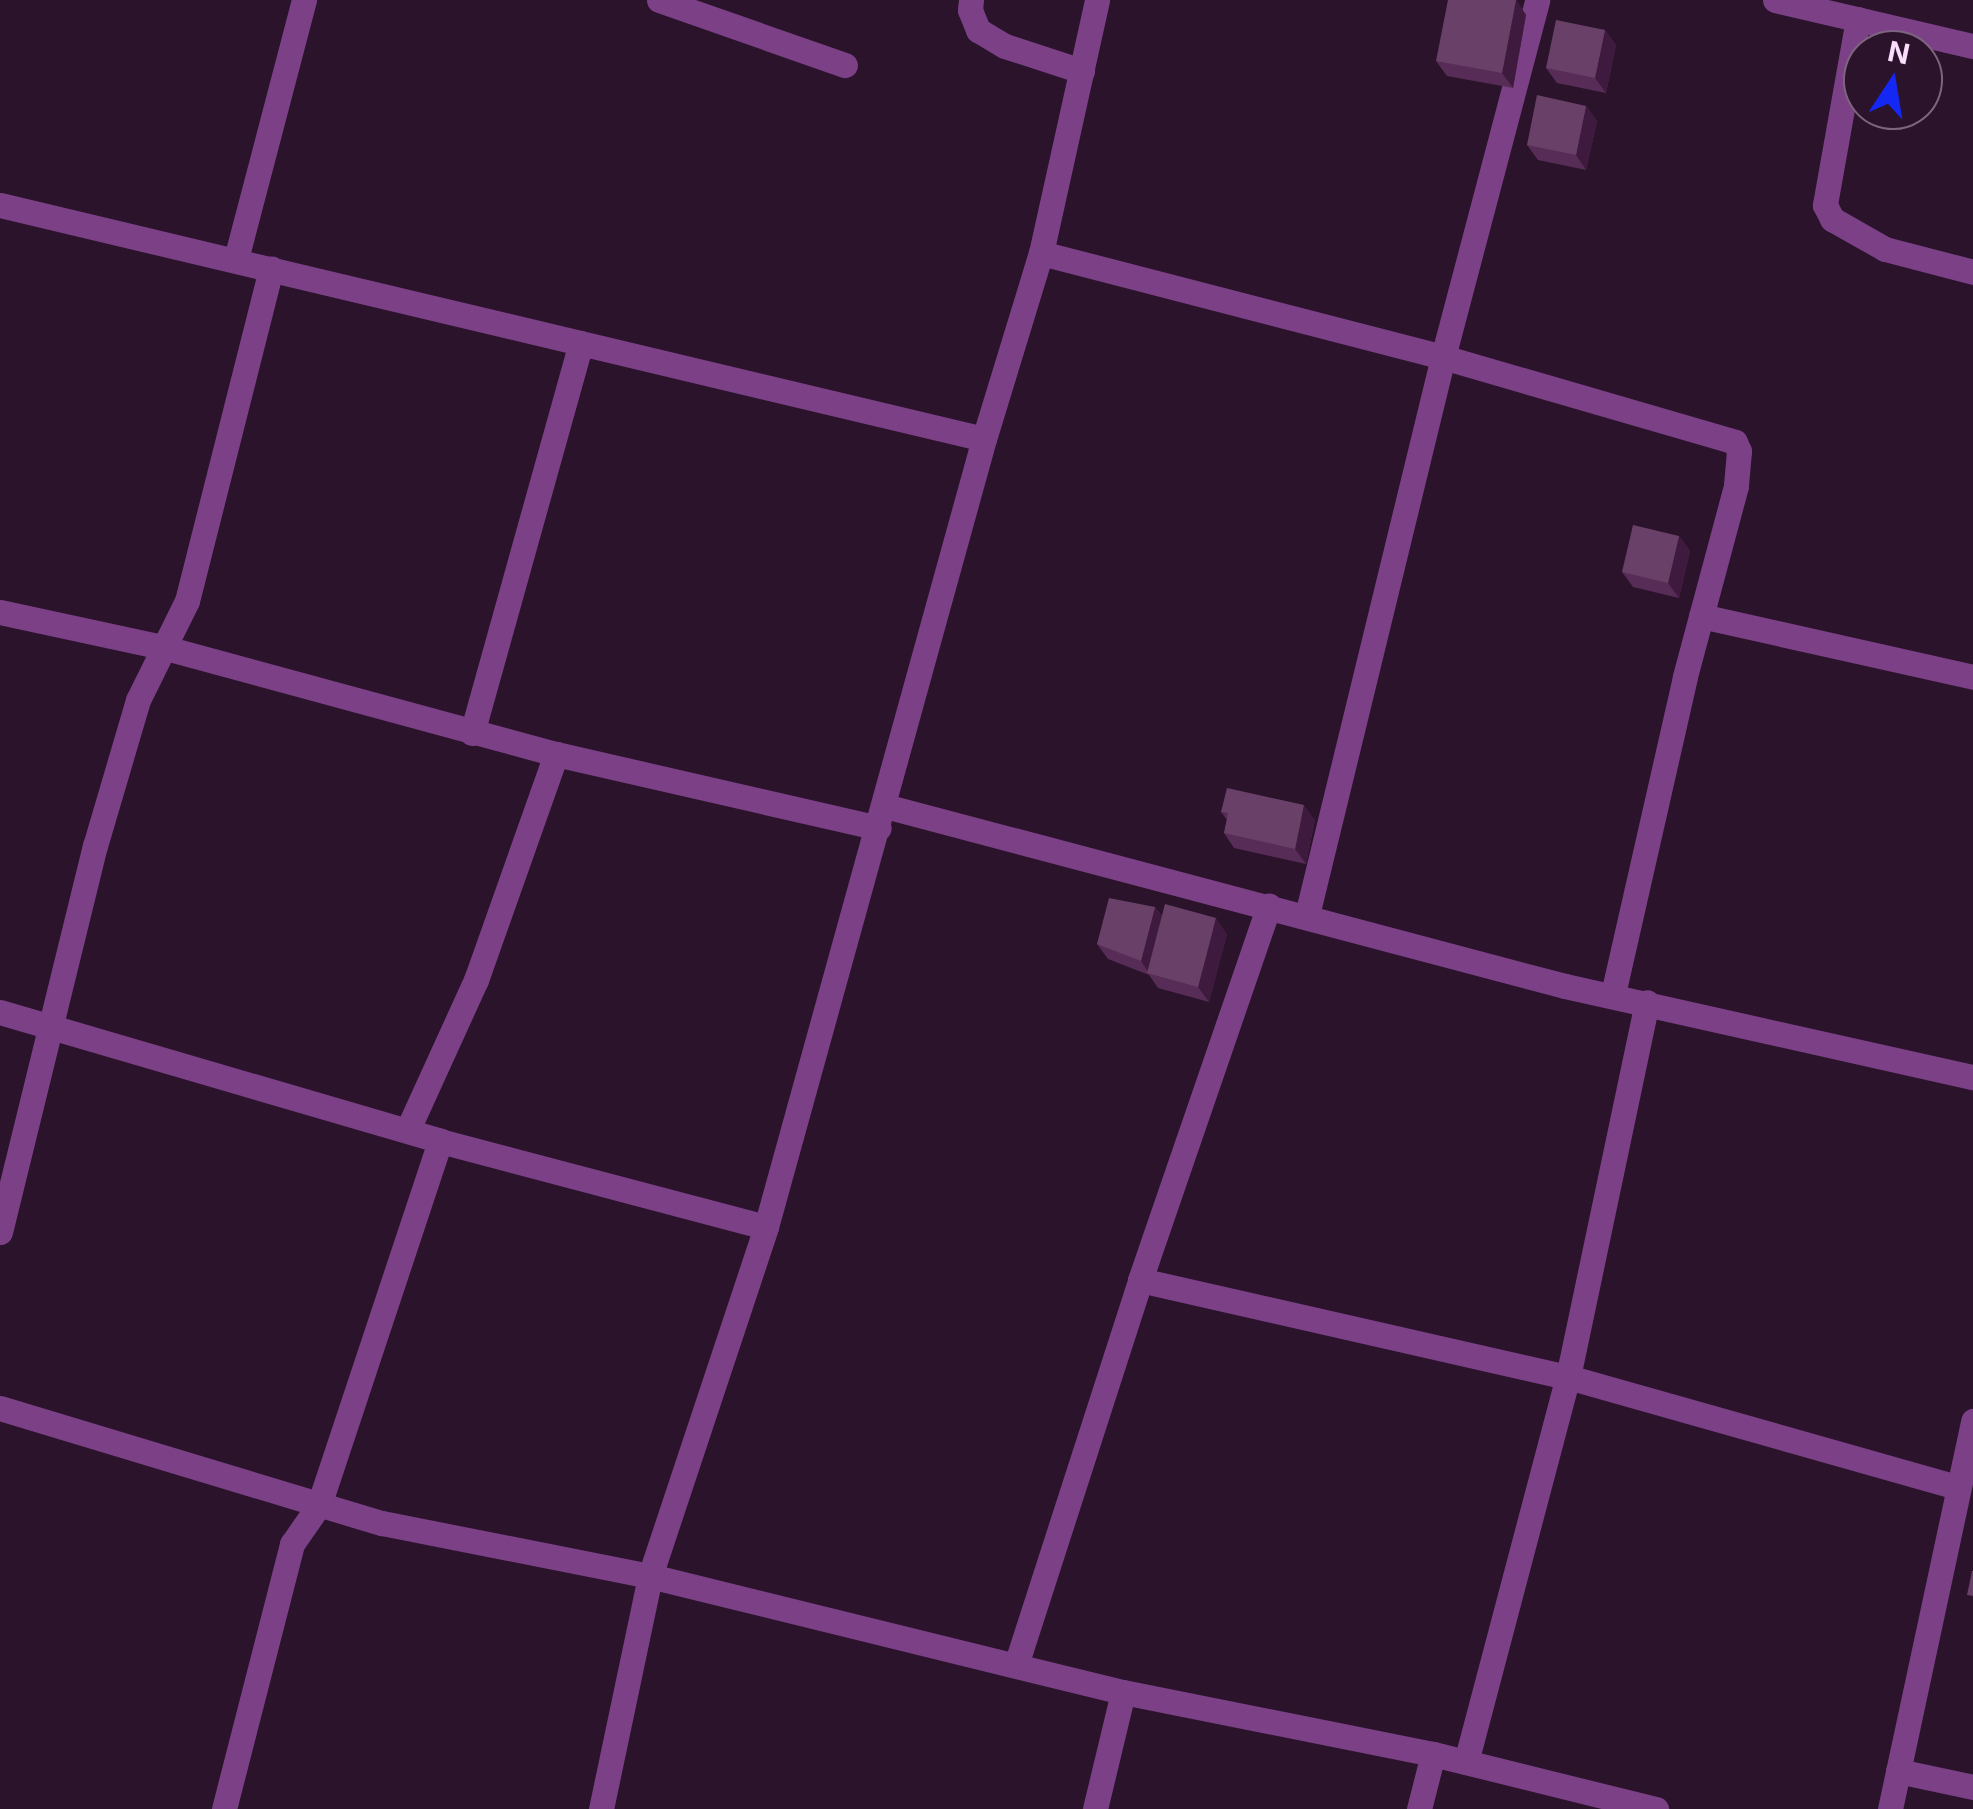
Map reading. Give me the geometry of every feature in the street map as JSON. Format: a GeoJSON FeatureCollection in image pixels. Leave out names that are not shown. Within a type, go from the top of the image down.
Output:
{"type":"FeatureCollection","features":[{"type":"Feature","properties":{"kind":"street"},"geometry":{"type":"LineString","coordinates":[[236,259],[304,0]]}},
{"type":"Feature","properties":{"kind":"street"},"geometry":{"type":"LineString","coordinates":[[659,0],[845,65]]}},
{"type":"Feature","properties":{"kind":"street"},"geometry":{"type":"LineString","coordinates":[[971,0],[970,10],[978,30],[1005,46],[1082,71]]}},
{"type":"Feature","properties":{"kind":"street"},"geometry":{"type":"LineString","coordinates":[[601,1809],[650,1576],[766,1228],[984,439],[1041,254],[1097,0]]}},
{"type":"Feature","properties":{"kind":"street"},"geometry":{"type":"LineString","coordinates":[[1307,915],[1443,357],[1538,0]]}},
{"type":"Feature","properties":{"kind":"street"},"geometry":{"type":"LineString","coordinates":[[1774,0],[1973,46]]}},
{"type":"Feature","properties":{"kind":"street"},"geometry":{"type":"LineString","coordinates":[[1858,19],[1825,204],[1832,219],[1885,249],[1973,272]]}},
{"type":"Feature","properties":{"kind":"street"},"geometry":{"type":"LineString","coordinates":[[0,206],[984,439]]}},
{"type":"Feature","properties":{"kind":"street"},"geometry":{"type":"LineString","coordinates":[[1041,254],[1443,357],[1735,442],[1739,451],[1736,486],[1701,616],[1612,994]]}},
{"type":"Feature","properties":{"kind":"street"},"geometry":{"type":"LineString","coordinates":[[0,1232],[100,830],[138,700],[187,601],[271,268]]}},
{"type":"Feature","properties":{"kind":"street"},"geometry":{"type":"LineString","coordinates":[[472,733],[581,343]]}},
{"type":"Feature","properties":{"kind":"street"},"geometry":{"type":"LineString","coordinates":[[0,612],[162,648],[556,754],[882,817],[1307,915],[1612,994],[1973,1077]]}},
{"type":"Feature","properties":{"kind":"street"},"geometry":{"type":"LineString","coordinates":[[1701,616],[1973,678]]}},
{"type":"Feature","properties":{"kind":"street"},"geometry":{"type":"LineString","coordinates":[[408,1130],[476,980],[556,754]]}},
{"type":"Feature","properties":{"kind":"street"},"geometry":{"type":"LineString","coordinates":[[1016,1665],[1140,1280],[1269,906]]}},
{"type":"Feature","properties":{"kind":"street"},"geometry":{"type":"LineString","coordinates":[[1466,1762],[1568,1377],[1647,1002]]}},
{"type":"Feature","properties":{"kind":"street"},"geometry":{"type":"LineString","coordinates":[[0,1012],[440,1141],[766,1228]]}},
{"type":"Feature","properties":{"kind":"street"},"geometry":{"type":"LineString","coordinates":[[224,1809],[292,1544],[319,1505],[440,1141]]}},
{"type":"Feature","properties":{"kind":"street"},"geometry":{"type":"LineString","coordinates":[[1140,1280],[1568,1377],[1958,1487]]}},
{"type":"Feature","properties":{"kind":"street"},"geometry":{"type":"LineString","coordinates":[[1,1410],[382,1523],[650,1576],[1123,1692],[1433,1754],[1656,1809]]}},
{"type":"Feature","properties":{"kind":"street"},"geometry":{"type":"LineString","coordinates":[[1890,1809],[1973,1421]]}},
{"type":"Feature","properties":{"kind":"street"},"geometry":{"type":"LineString","coordinates":[[1095,1809],[1123,1692]]}},
{"type":"Feature","properties":{"kind":"street"},"geometry":{"type":"LineString","coordinates":[[1419,1809],[1433,1754]]}},
{"type":"Feature","properties":{"kind":"street"},"geometry":{"type":"LineString","coordinates":[[1898,1771],[1973,1787]]}},
{"type":"Feature","properties":{"kind":"building"},"geometry":{"type":"Polygon","coordinates":[[[1448,0],[1516,0],[1502,73],[1436,61],[1448,0]]]}},
{"type":"Feature","properties":{"kind":"building"},"geometry":{"type":"Polygon","coordinates":[[[1556,20],[1605,30],[1595,78],[1546,68],[1556,20]]]}},
{"type":"Feature","properties":{"kind":"building"},"geometry":{"type":"Polygon","coordinates":[[[1537,95],[1586,106],[1576,155],[1527,145],[1537,95]]]}},
{"type":"Feature","properties":{"kind":"building"},"geometry":{"type":"Polygon","coordinates":[[[1633,525],[1679,536],[1668,583],[1622,572],[1633,525]]]}},
{"type":"Feature","properties":{"kind":"building"},"geometry":{"type":"Polygon","coordinates":[[[1227,788],[1304,805],[1295,849],[1224,833],[1228,813],[1221,812],[1227,788]]]}},
{"type":"Feature","properties":{"kind":"building"},"geometry":{"type":"Polygon","coordinates":[[[1109,898],[1155,907],[1141,961],[1097,944],[1109,898]]]}},
{"type":"Feature","properties":{"kind":"building"},"geometry":{"type":"Polygon","coordinates":[[[1165,904],[1216,918],[1198,987],[1147,973],[1165,904]]]}},
{"type":"Feature","properties":{"kind":"building"},"geometry":{"type":"Polygon","coordinates":[[[1973,1571],[1973,1596],[1967,1595],[1973,1571]]]}}]}
